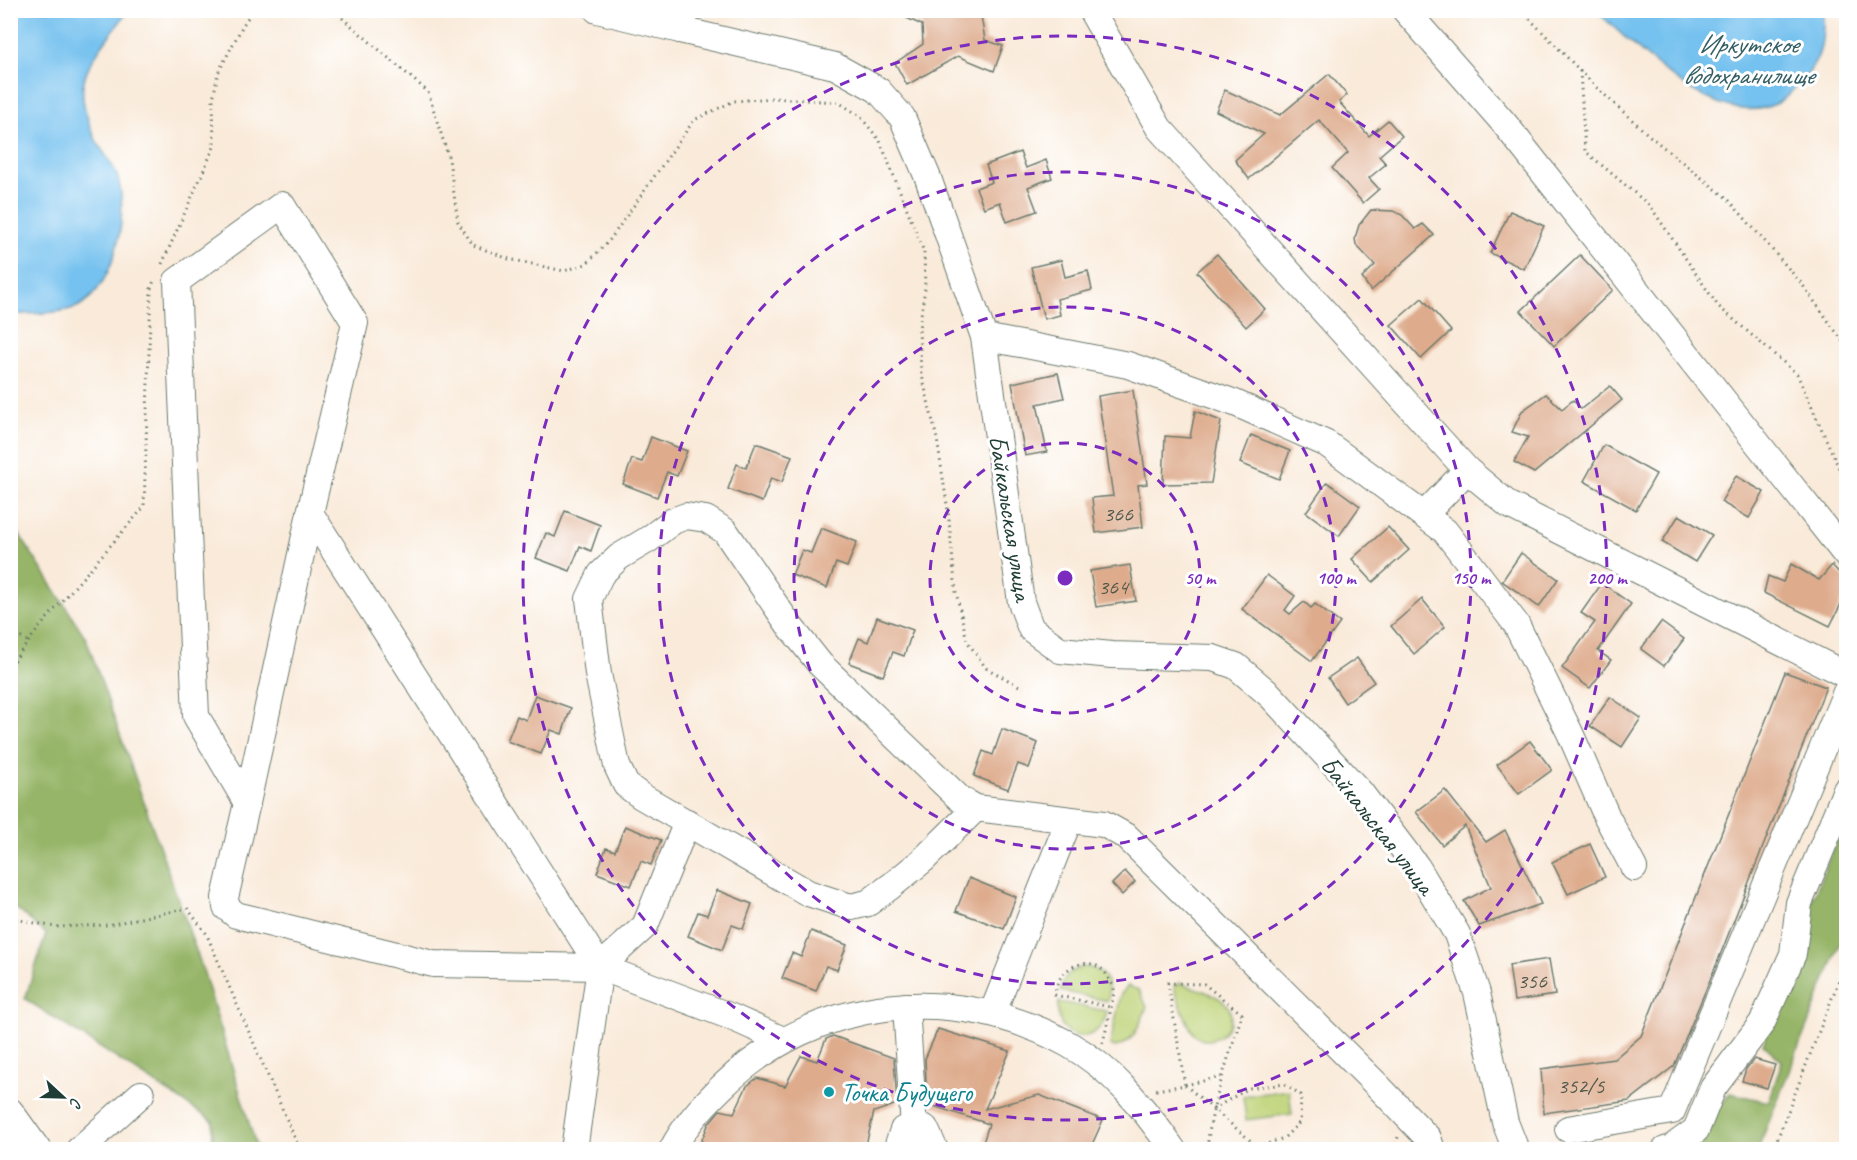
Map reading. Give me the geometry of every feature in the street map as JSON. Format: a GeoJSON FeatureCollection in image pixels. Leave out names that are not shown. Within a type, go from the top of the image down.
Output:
{"type":"FeatureCollection","features":[{"type":"Feature","properties":{"kind":"street","name":"Байкальская улица"},"geometry":{"type":"LineString","coordinates":[[597,10],[683,20],[835,66],[878,90],[902,117],[928,178],[984,337],[1021,602],[1031,629],[1060,650],[1112,655],[1213,658],[1236,666],[1270,695],[1360,792],[1417,867],[1457,934],[1477,993],[1505,1122],[1515,1149]]}},
{"type":"Feature","properties":{"kind":"street"},"geometry":{"type":"LineString","coordinates":[[1091,10],[1159,128],[1467,470],[1509,505],[1846,675]]}},
{"type":"Feature","properties":{"kind":"street"},"geometry":{"type":"LineString","coordinates":[[1405,10],[1504,123],[1846,555]]}},
{"type":"Feature","properties":{"kind":"street"},"geometry":{"type":"LineString","coordinates":[[247,803],[196,716],[177,281],[282,205],[355,322],[310,513],[247,803],[225,898],[226,907],[236,915],[433,964],[600,966],[729,1016],[783,1040]]}},
{"type":"Feature","properties":{"kind":"street"},"geometry":{"type":"LineString","coordinates":[[984,337],[1128,365],[1235,403],[1327,444],[1444,531],[1516,624],[1570,733],[1607,817],[1634,868]]}},
{"type":"Feature","properties":{"kind":"street"},"geometry":{"type":"LineString","coordinates":[[1424,515],[1467,470]]}},
{"type":"Feature","properties":{"kind":"street"},"geometry":{"type":"LineString","coordinates":[[310,513],[600,966]]}},
{"type":"Feature","properties":{"kind":"street"},"geometry":{"type":"LineString","coordinates":[[976,808],[923,860],[891,886],[868,903],[850,907],[808,893],[626,785],[617,766],[598,674],[589,599],[601,574],[619,557],[674,521],[686,516],[706,519],[725,531],[789,624],[820,664],[960,799],[976,808],[1104,824],[1127,837],[1376,1084],[1428,1138],[1432,1149]]}},
{"type":"Feature","properties":{"kind":"street"},"geometry":{"type":"LineString","coordinates":[[1568,1129],[1672,1111],[1846,692]]}},
{"type":"Feature","properties":{"kind":"street"},"geometry":{"type":"LineString","coordinates":[[1665,1149],[1671,1148],[1696,1130],[1713,1088],[1762,1023],[1793,954],[1799,903],[1846,790]]}},
{"type":"Feature","properties":{"kind":"street"},"geometry":{"type":"LineString","coordinates":[[992,1014],[1069,820]]}},
{"type":"Feature","properties":{"kind":"street"},"geometry":{"type":"LineString","coordinates":[[574,1149],[600,966],[645,926],[687,822]]}},
{"type":"Feature","properties":{"kind":"street"},"geometry":{"type":"LineString","coordinates":[[672,1149],[703,1105],[741,1069],[783,1040],[829,1020],[877,1008],[927,1005],[977,1010],[1025,1023],[1070,1045],[1110,1074],[1145,1109],[1173,1149]]}},
{"type":"Feature","properties":{"kind":"street"},"geometry":{"type":"LineString","coordinates":[[906,1006],[914,1129]]}},
{"type":"Feature","properties":{"kind":"street"},"geometry":{"type":"LineString","coordinates":[[79,1149],[141,1094]]}},
{"type":"Feature","properties":{"kind":"street"},"geometry":{"type":"LineString","coordinates":[[10,1111],[38,1149]]}},
{"type":"Feature","properties":{"kind":"street"},"geometry":{"type":"LineString","coordinates":[[896,1149],[903,1130],[925,1128],[935,1149]]}},
{"type":"Feature","properties":{"kind":"path"},"geometry":{"type":"LineString","coordinates":[[161,266],[214,147],[213,99],[218,73],[253,10]]}},
{"type":"Feature","properties":{"kind":"path"},"geometry":{"type":"LineString","coordinates":[[333,10],[429,92],[448,159],[458,222],[473,245],[509,259],[564,271],[586,264],[609,241],[694,120],[734,100],[773,98],[838,102],[860,116],[880,141],[924,252],[925,288],[919,329],[921,371],[937,440],[948,511],[956,592],[967,641],[986,668],[1023,688]]}},
{"type":"Feature","properties":{"kind":"path"},"geometry":{"type":"LineString","coordinates":[[1521,10],[1580,71],[1652,138],[1728,199],[1802,284],[1846,346]]}},
{"type":"Feature","properties":{"kind":"path"},"geometry":{"type":"LineString","coordinates":[[1580,71],[1585,151],[1650,206],[1718,306],[1797,374],[1846,484]]}},
{"type":"Feature","properties":{"kind":"path"},"geometry":{"type":"LineString","coordinates":[[10,666],[144,507],[151,288],[156,277]]}},
{"type":"Feature","properties":{"kind":"path"},"geometry":{"type":"LineString","coordinates":[[10,632],[29,642]]}},
{"type":"Feature","properties":{"kind":"path"},"geometry":{"type":"LineString","coordinates":[[10,918],[56,927],[108,925],[187,908],[206,933],[300,1149]]}},
{"type":"Feature","properties":{"kind":"path"},"geometry":{"type":"LineString","coordinates":[[1773,1149],[1846,962]]}},
{"type":"Feature","properties":{"kind":"path"},"geometry":{"type":"LineString","coordinates":[[1099,1066],[1114,988],[1106,972],[1086,963],[1074,965],[1059,978],[1055,995],[1110,1007]]}},
{"type":"Feature","properties":{"kind":"path"},"geometry":{"type":"LineString","coordinates":[[1207,1149],[1213,1109],[1242,1014],[1204,984],[1168,984],[1185,1085],[1213,1109],[1257,1148],[1284,1138],[1300,1122],[1301,1095],[1285,1084],[1249,1088],[1213,1109]]}},
{"type":"Feature","properties":{"kind":"path"},"geometry":{"type":"LineString","coordinates":[[1130,1094],[1222,1077]]}},
{"type":"Feature","properties":{"kind":"green space"},"geometry":{"type":"Polygon","coordinates":[[[10,520],[86,638],[203,970],[257,1149],[212,1149],[213,1121],[25,999],[46,934],[11,904],[10,520]]]}},
{"type":"Feature","properties":{"kind":"green space"},"geometry":{"type":"Polygon","coordinates":[[[1846,817],[1846,935],[1843,936],[1758,1149],[1688,1150],[1730,1093],[1769,1102],[1782,1061],[1763,1044],[1803,948],[1812,901],[1846,817]]]}},
{"type":"Feature","properties":{"kind":"green space"},"geometry":{"type":"Polygon","coordinates":[[[1082,967],[1100,972],[1104,976],[1108,987],[1108,1001],[1060,991],[1067,976],[1082,967]]]}},
{"type":"Feature","properties":{"kind":"green space"},"geometry":{"type":"Polygon","coordinates":[[[1180,983],[1219,998],[1229,1009],[1231,1017],[1229,1026],[1217,1038],[1201,1039],[1194,1034],[1175,991],[1174,986],[1180,983]]]}},
{"type":"Feature","properties":{"kind":"green space"},"geometry":{"type":"Polygon","coordinates":[[[1128,986],[1139,990],[1147,1007],[1132,1037],[1122,1045],[1115,1047],[1110,1045],[1121,994],[1128,986]]]}},
{"type":"Feature","properties":{"kind":"green space"},"geometry":{"type":"Polygon","coordinates":[[[1059,1002],[1107,1011],[1103,1023],[1095,1032],[1087,1036],[1077,1036],[1062,1025],[1058,1015],[1059,1002]]]}},
{"type":"Feature","properties":{"kind":"green space"},"geometry":{"type":"Polygon","coordinates":[[[1289,1090],[1292,1114],[1246,1120],[1243,1096],[1289,1090]]]}},
{"type":"Feature","properties":{"kind":"water"},"geometry":{"type":"Polygon","coordinates":[[[11,10],[128,11],[102,46],[90,66],[83,85],[84,105],[90,126],[116,173],[120,189],[121,226],[117,246],[103,282],[92,296],[79,306],[64,311],[11,314],[11,10]]]}},
{"type":"Feature","properties":{"kind":"water","name":"Иркутское водохранилище"},"geometry":{"type":"Polygon","coordinates":[[[1596,11],[1823,11],[1823,34],[1816,62],[1804,79],[1779,102],[1754,109],[1730,107],[1705,97],[1680,82],[1633,45],[1596,11]]]}},
{"type":"Feature","properties":{"kind":"building"},"geometry":{"type":"Polygon","coordinates":[[[889,10],[980,10],[985,40],[1003,46],[994,71],[958,56],[907,85],[895,63],[923,44],[922,25],[889,10]]]}},
{"type":"Feature","properties":{"kind":"building"},"geometry":{"type":"Polygon","coordinates":[[[1329,74],[1347,95],[1339,102],[1369,136],[1388,120],[1402,136],[1379,156],[1386,164],[1369,178],[1379,189],[1363,203],[1332,168],[1348,153],[1319,120],[1249,179],[1235,160],[1264,134],[1216,111],[1225,90],[1280,115],[1329,74]]]}},
{"type":"Feature","properties":{"kind":"building"},"geometry":{"type":"Polygon","coordinates":[[[1020,152],[1026,168],[1046,160],[1052,178],[1028,187],[1037,211],[1007,222],[1000,202],[984,208],[976,188],[992,182],[986,165],[1020,152]]]}},
{"type":"Feature","properties":{"kind":"building"},"geometry":{"type":"Polygon","coordinates":[[[1371,210],[1393,211],[1402,215],[1415,229],[1423,224],[1434,235],[1371,291],[1362,278],[1375,265],[1356,245],[1355,238],[1359,225],[1371,210]]]}},
{"type":"Feature","properties":{"kind":"building"},"geometry":{"type":"Polygon","coordinates":[[[1510,211],[1544,226],[1524,269],[1490,253],[1510,211]]]}},
{"type":"Feature","properties":{"kind":"building"},"geometry":{"type":"Polygon","coordinates":[[[1217,254],[1265,309],[1246,327],[1197,272],[1217,254]]]}},
{"type":"Feature","properties":{"kind":"building"},"geometry":{"type":"Polygon","coordinates":[[[1580,255],[1613,290],[1554,346],[1521,311],[1580,255]]]}},
{"type":"Feature","properties":{"kind":"building"},"geometry":{"type":"Polygon","coordinates":[[[1061,260],[1065,277],[1088,271],[1092,290],[1057,299],[1060,315],[1044,319],[1031,267],[1061,260]]]}},
{"type":"Feature","properties":{"kind":"building"},"geometry":{"type":"Polygon","coordinates":[[[1422,298],[1451,331],[1421,359],[1391,325],[1422,298]]]}},
{"type":"Feature","properties":{"kind":"building"},"geometry":{"type":"Polygon","coordinates":[[[1058,373],[1064,398],[1037,404],[1047,452],[1025,456],[1012,383],[1058,373]]]}},
{"type":"Feature","properties":{"kind":"building"},"geometry":{"type":"Polygon","coordinates":[[[1610,386],[1622,400],[1534,473],[1514,462],[1528,437],[1512,432],[1522,411],[1546,394],[1562,409],[1573,400],[1581,409],[1610,386]]]}},
{"type":"Feature","properties":{"kind":"building"},"geometry":{"type":"Polygon","coordinates":[[[1133,390],[1147,484],[1138,485],[1143,527],[1096,533],[1092,498],[1113,496],[1098,396],[1133,390]]]}},
{"type":"Feature","properties":{"kind":"building"},"geometry":{"type":"Polygon","coordinates":[[[1195,411],[1221,421],[1211,483],[1163,484],[1165,436],[1190,438],[1195,411]]]}},
{"type":"Feature","properties":{"kind":"building"},"geometry":{"type":"Polygon","coordinates":[[[1251,435],[1290,451],[1279,479],[1240,463],[1251,435]]]}},
{"type":"Feature","properties":{"kind":"building"},"geometry":{"type":"Polygon","coordinates":[[[651,437],[687,451],[677,476],[667,472],[657,497],[623,484],[632,459],[642,462],[651,437]]]}},
{"type":"Feature","properties":{"kind":"building"},"geometry":{"type":"Polygon","coordinates":[[[756,443],[792,456],[782,482],[771,478],[762,502],[728,489],[737,464],[746,468],[756,443]]]}},
{"type":"Feature","properties":{"kind":"building"},"geometry":{"type":"Polygon","coordinates":[[[1604,445],[1656,474],[1636,510],[1584,481],[1604,445]]]}},
{"type":"Feature","properties":{"kind":"building"},"geometry":{"type":"Polygon","coordinates":[[[1736,476],[1764,492],[1749,518],[1721,502],[1736,476]]]}},
{"type":"Feature","properties":{"kind":"building"},"geometry":{"type":"Polygon","coordinates":[[[1327,482],[1360,506],[1339,536],[1306,512],[1327,482]]]}},
{"type":"Feature","properties":{"kind":"building"},"geometry":{"type":"Polygon","coordinates":[[[565,511],[600,525],[591,551],[580,546],[570,571],[536,558],[546,533],[555,537],[565,511]]]}},
{"type":"Feature","properties":{"kind":"building"},"geometry":{"type":"Polygon","coordinates":[[[1679,515],[1712,535],[1695,562],[1662,542],[1679,515]]]}},
{"type":"Feature","properties":{"kind":"building"},"geometry":{"type":"Polygon","coordinates":[[[1388,527],[1409,550],[1373,582],[1352,559],[1388,527]]]}},
{"type":"Feature","properties":{"kind":"building"},"geometry":{"type":"Polygon","coordinates":[[[821,528],[857,542],[847,567],[836,563],[827,588],[792,575],[802,550],[811,553],[821,528]]]}},
{"type":"Feature","properties":{"kind":"building"},"geometry":{"type":"Polygon","coordinates":[[[1521,553],[1558,579],[1539,607],[1502,581],[1521,553]]]}},
{"type":"Feature","properties":{"kind":"building"},"geometry":{"type":"Polygon","coordinates":[[[1791,564],[1819,580],[1832,565],[1846,580],[1846,594],[1830,626],[1764,593],[1768,576],[1783,582],[1791,564]]]}},
{"type":"Feature","properties":{"kind":"building"},"geometry":{"type":"Polygon","coordinates":[[[1130,565],[1136,601],[1096,607],[1090,571],[1130,565]]]}},
{"type":"Feature","properties":{"kind":"building"},"geometry":{"type":"Polygon","coordinates":[[[1267,575],[1295,596],[1285,610],[1290,614],[1304,602],[1311,608],[1315,604],[1340,623],[1312,661],[1242,609],[1267,575]]]}},
{"type":"Feature","properties":{"kind":"building"},"geometry":{"type":"Polygon","coordinates":[[[1602,583],[1631,604],[1598,651],[1611,660],[1590,688],[1562,668],[1595,622],[1581,613],[1602,583]]]}},
{"type":"Feature","properties":{"kind":"building"},"geometry":{"type":"Polygon","coordinates":[[[1422,599],[1445,627],[1414,654],[1391,626],[1422,599]]]}},
{"type":"Feature","properties":{"kind":"building"},"geometry":{"type":"Polygon","coordinates":[[[877,617],[913,630],[904,656],[893,652],[883,676],[849,663],[859,638],[868,642],[877,617]]]}},
{"type":"Feature","properties":{"kind":"building"},"geometry":{"type":"Polygon","coordinates":[[[1661,622],[1684,639],[1664,666],[1641,649],[1661,622]]]}},
{"type":"Feature","properties":{"kind":"building"},"geometry":{"type":"Polygon","coordinates":[[[1357,658],[1374,682],[1345,703],[1328,678],[1357,658]]]}},
{"type":"Feature","properties":{"kind":"building"},"geometry":{"type":"Polygon","coordinates":[[[1785,672],[1826,687],[1674,1066],[1629,1101],[1544,1113],[1541,1069],[1614,1059],[1641,1036],[1785,672]]]}},
{"type":"Feature","properties":{"kind":"building"},"geometry":{"type":"Polygon","coordinates":[[[535,695],[571,708],[562,734],[551,730],[541,754],[507,741],[517,716],[526,720],[535,695]]]}},
{"type":"Feature","properties":{"kind":"building"},"geometry":{"type":"Polygon","coordinates":[[[1610,697],[1641,718],[1622,747],[1590,726],[1610,697]]]}},
{"type":"Feature","properties":{"kind":"building"},"geometry":{"type":"Polygon","coordinates":[[[1002,729],[1038,743],[1029,768],[1018,764],[1008,789],[974,776],[983,751],[993,755],[1002,729]]]}},
{"type":"Feature","properties":{"kind":"building"},"geometry":{"type":"Polygon","coordinates":[[[1530,741],[1552,770],[1519,794],[1497,765],[1530,741]]]}},
{"type":"Feature","properties":{"kind":"building"},"geometry":{"type":"Polygon","coordinates":[[[1445,790],[1486,842],[1505,830],[1541,904],[1479,926],[1464,901],[1491,887],[1465,826],[1442,845],[1416,812],[1445,790]]]}},
{"type":"Feature","properties":{"kind":"building"},"geometry":{"type":"Polygon","coordinates":[[[625,826],[661,840],[651,865],[641,861],[631,886],[597,873],[606,848],[615,851],[625,826]]]}},
{"type":"Feature","properties":{"kind":"building"},"geometry":{"type":"Polygon","coordinates":[[[1590,844],[1605,877],[1568,894],[1552,862],[1590,844]]]}},
{"type":"Feature","properties":{"kind":"building"},"geometry":{"type":"Polygon","coordinates":[[[1125,871],[1135,882],[1122,895],[1112,884],[1125,871]]]}},
{"type":"Feature","properties":{"kind":"building"},"geometry":{"type":"Polygon","coordinates":[[[969,878],[1016,897],[1004,929],[956,911],[969,878]]]}},
{"type":"Feature","properties":{"kind":"building"},"geometry":{"type":"Polygon","coordinates":[[[717,890],[752,904],[743,929],[732,925],[722,950],[688,936],[698,912],[707,915],[717,890]]]}},
{"type":"Feature","properties":{"kind":"building"},"geometry":{"type":"Polygon","coordinates":[[[811,931],[847,945],[837,970],[826,966],[816,991],[782,978],[792,953],[801,957],[811,931]]]}},
{"type":"Feature","properties":{"kind":"building"},"geometry":{"type":"Polygon","coordinates":[[[1549,959],[1555,995],[1514,1001],[1509,965],[1549,959]]]}},
{"type":"Feature","properties":{"kind":"building"},"geometry":{"type":"Polygon","coordinates":[[[938,1029],[1010,1051],[985,1109],[1039,1095],[1103,1120],[1090,1149],[981,1149],[989,1124],[927,1104],[925,1059],[938,1029]]]}},
{"type":"Feature","properties":{"kind":"building","name":"Точка Будущего"},"geometry":{"type":"Polygon","coordinates":[[[833,1036],[894,1058],[897,1104],[874,1112],[865,1149],[698,1149],[709,1123],[720,1110],[734,1113],[747,1086],[757,1078],[785,1086],[801,1056],[817,1061],[826,1039],[833,1036]]]}},
{"type":"Feature","properties":{"kind":"building"},"geometry":{"type":"Polygon","coordinates":[[[1754,1059],[1775,1065],[1767,1088],[1742,1081],[1746,1069],[1754,1059]]]}},
{"type":"Feature","properties":{"kind":"place","name":"Точка Будущего"},"geometry":{"type":"Point","coordinates":[829,1092]}}]}
